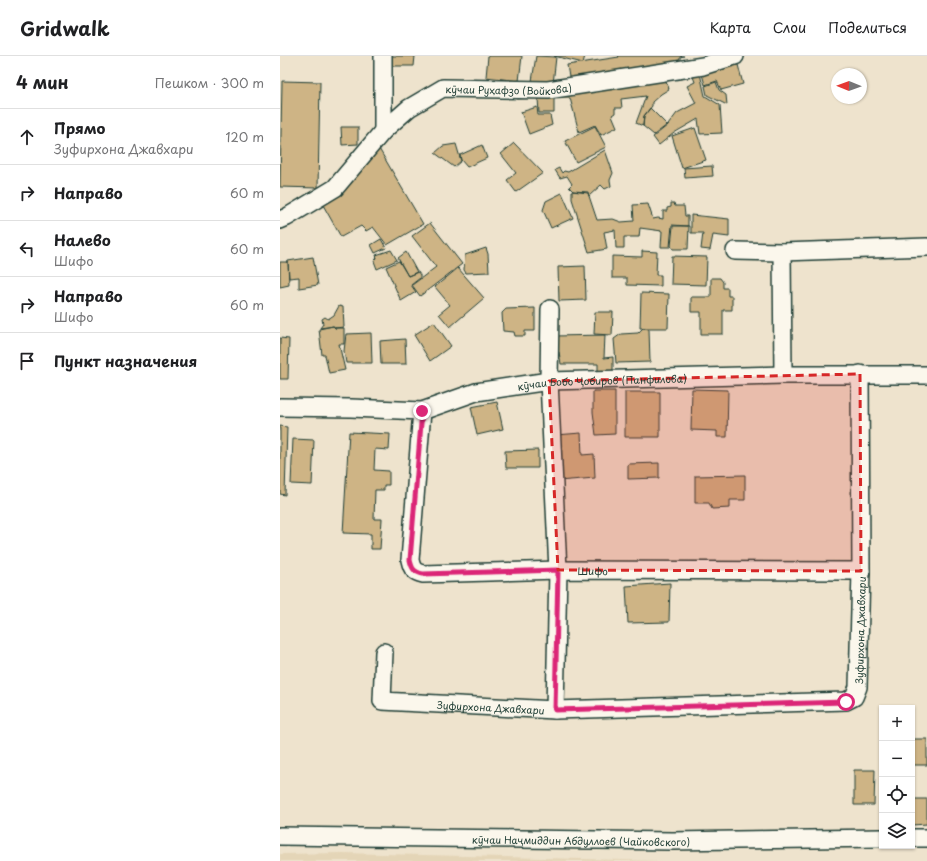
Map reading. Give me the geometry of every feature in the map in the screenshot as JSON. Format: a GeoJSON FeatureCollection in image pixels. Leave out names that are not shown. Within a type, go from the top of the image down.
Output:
{"type":"FeatureCollection","features":[{"type":"Feature","properties":{"kind":"street"},"geometry":{"type":"LineString","coordinates":[[383,56],[383,131]]}},
{"type":"Feature","properties":{"kind":"street","name":"кӯчаи Руҳафзо (Войкова)"},"geometry":{"type":"LineString","coordinates":[[280,220],[335,188],[383,131],[409,108],[443,88],[548,90],[703,66],[735,56]]}},
{"type":"Feature","properties":{"kind":"street"},"geometry":{"type":"LineString","coordinates":[[735,251],[782,252],[927,247]]}},
{"type":"Feature","properties":{"kind":"street"},"geometry":{"type":"LineString","coordinates":[[782,252],[782,375]]}},
{"type":"Feature","properties":{"kind":"street"},"geometry":{"type":"LineString","coordinates":[[550,309],[550,381],[558,570],[555,710]]}},
{"type":"Feature","properties":{"kind":"street","name":"Зуфирхона Джавхари"},"geometry":{"type":"LineString","coordinates":[[384,652],[382,702],[555,710],[846,702],[854,696],[858,687],[861,571],[860,374]]}},
{"type":"Feature","properties":{"kind":"street","name":"кӯчаи Бобо Ҷобиров (Панфилова)"},"geometry":{"type":"LineString","coordinates":[[280,407],[422,411],[476,392],[550,381],[782,375],[927,375]]}},
{"type":"Feature","properties":{"kind":"street","name":"Шифо"},"geometry":{"type":"LineString","coordinates":[[422,411],[410,560],[412,568],[416,573],[558,570],[861,571]]}},
{"type":"Feature","properties":{"kind":"street","name":"кӯчаи Наҷмиддин Абдуллоев (Чайковского)"},"geometry":{"type":"LineString","coordinates":[[280,836],[672,841],[879,838]]}},
{"type":"Feature","properties":{"kind":"street"},"geometry":{"type":"LineString","coordinates":[[915,838],[927,838]]}},
{"type":"Feature","properties":{"kind":"highlighted area"},"geometry":{"type":"Polygon","coordinates":[[[860,374],[861,571],[558,570],[549,381],[860,374]]]}},
{"type":"Feature","properties":{"kind":"shaded area"},"geometry":{"type":"Polygon","coordinates":[[[342,853],[663,861],[280,861],[280,854],[342,853]]]}},
{"type":"Feature","properties":{"kind":"building"},"geometry":{"type":"Polygon","coordinates":[[[390,56],[415,56],[414,66],[390,66],[390,56]]]}},
{"type":"Feature","properties":{"kind":"building"},"geometry":{"type":"Polygon","coordinates":[[[488,56],[522,56],[519,81],[486,77],[488,56]]]}},
{"type":"Feature","properties":{"kind":"building"},"geometry":{"type":"Polygon","coordinates":[[[536,56],[556,57],[553,84],[532,81],[536,56]]]}},
{"type":"Feature","properties":{"kind":"building"},"geometry":{"type":"Polygon","coordinates":[[[554,56],[585,56],[583,63],[554,56]]]}},
{"type":"Feature","properties":{"kind":"building"},"geometry":{"type":"Polygon","coordinates":[[[618,56],[684,56],[680,57],[680,65],[570,83],[567,65],[619,57],[618,56]]]}},
{"type":"Feature","properties":{"kind":"building"},"geometry":{"type":"Polygon","coordinates":[[[737,61],[743,84],[721,90],[717,81],[705,85],[701,70],[737,61]]]}},
{"type":"Feature","properties":{"kind":"building"},"geometry":{"type":"Polygon","coordinates":[[[699,69],[705,96],[720,105],[722,133],[700,134],[698,119],[674,133],[659,145],[653,137],[668,125],[677,113],[696,103],[687,86],[695,82],[692,74],[666,81],[669,89],[652,102],[652,106],[644,116],[643,126],[636,123],[646,96],[621,99],[622,108],[615,108],[615,113],[612,115],[617,127],[601,135],[595,125],[579,132],[570,98],[554,99],[554,97],[538,97],[516,99],[514,92],[699,69]]]}},
{"type":"Feature","properties":{"kind":"building"},"geometry":{"type":"Polygon","coordinates":[[[282,81],[320,82],[318,188],[280,187],[282,81]]]}},
{"type":"Feature","properties":{"kind":"building"},"geometry":{"type":"Polygon","coordinates":[[[716,82],[719,90],[726,95],[727,105],[707,95],[705,86],[716,82]]]}},
{"type":"Feature","properties":{"kind":"building"},"geometry":{"type":"Polygon","coordinates":[[[554,97],[554,113],[539,113],[538,98],[554,97]]]}},
{"type":"Feature","properties":{"kind":"building"},"geometry":{"type":"Polygon","coordinates":[[[537,107],[538,115],[550,115],[552,125],[529,134],[521,112],[537,107]]]}},
{"type":"Feature","properties":{"kind":"building"},"geometry":{"type":"Polygon","coordinates":[[[650,108],[667,125],[654,135],[643,126],[644,116],[650,108]]]}},
{"type":"Feature","properties":{"kind":"building"},"geometry":{"type":"Polygon","coordinates":[[[595,126],[606,147],[576,162],[565,141],[595,126]]]}},
{"type":"Feature","properties":{"kind":"building"},"geometry":{"type":"Polygon","coordinates":[[[341,127],[358,127],[358,144],[342,145],[341,127]]]}},
{"type":"Feature","properties":{"kind":"building"},"geometry":{"type":"Polygon","coordinates":[[[695,128],[706,160],[682,168],[672,136],[695,128]]]}},
{"type":"Feature","properties":{"kind":"building"},"geometry":{"type":"Polygon","coordinates":[[[514,143],[543,173],[516,192],[507,180],[516,173],[501,154],[514,143]]]}},
{"type":"Feature","properties":{"kind":"building"},"geometry":{"type":"Polygon","coordinates":[[[456,144],[461,161],[454,167],[435,153],[443,146],[456,144]]]}},
{"type":"Feature","properties":{"kind":"building"},"geometry":{"type":"Polygon","coordinates":[[[482,145],[487,158],[467,167],[461,160],[460,155],[482,145]]]}},
{"type":"Feature","properties":{"kind":"building"},"geometry":{"type":"Polygon","coordinates":[[[378,147],[423,224],[387,245],[373,227],[366,231],[361,226],[341,237],[323,205],[378,147]]]}},
{"type":"Feature","properties":{"kind":"building"},"geometry":{"type":"Polygon","coordinates":[[[605,150],[613,173],[610,180],[611,186],[605,189],[601,185],[589,196],[588,192],[573,191],[569,187],[572,184],[567,176],[560,178],[555,170],[559,168],[562,173],[564,171],[568,172],[605,150]]]}},
{"type":"Feature","properties":{"kind":"building"},"geometry":{"type":"Polygon","coordinates":[[[712,166],[713,176],[685,178],[684,168],[712,166]]]}},
{"type":"Feature","properties":{"kind":"building"},"geometry":{"type":"Polygon","coordinates":[[[572,191],[588,193],[597,220],[613,219],[621,222],[634,221],[633,205],[648,204],[653,219],[663,219],[663,211],[667,211],[667,208],[671,207],[671,203],[674,203],[675,206],[684,206],[685,216],[688,216],[688,226],[672,225],[670,247],[661,247],[662,231],[640,228],[639,237],[624,237],[624,248],[616,248],[615,230],[604,232],[607,249],[589,252],[572,199],[572,191]]]}},
{"type":"Feature","properties":{"kind":"building"},"geometry":{"type":"Polygon","coordinates":[[[562,193],[573,218],[551,228],[543,210],[546,201],[562,193]]]}},
{"type":"Feature","properties":{"kind":"building"},"geometry":{"type":"Polygon","coordinates":[[[691,215],[729,219],[729,237],[713,235],[710,250],[701,249],[703,233],[691,233],[691,215]]]}},
{"type":"Feature","properties":{"kind":"building"},"geometry":{"type":"Polygon","coordinates":[[[430,223],[462,264],[420,296],[412,285],[436,267],[412,236],[430,223]]]}},
{"type":"Feature","properties":{"kind":"building"},"geometry":{"type":"Polygon","coordinates":[[[673,226],[689,226],[688,249],[673,249],[671,246],[673,226]]]}},
{"type":"Feature","properties":{"kind":"building"},"geometry":{"type":"Polygon","coordinates":[[[381,239],[386,248],[375,253],[371,245],[381,239]]]}},
{"type":"Feature","properties":{"kind":"building"},"geometry":{"type":"Polygon","coordinates":[[[486,248],[488,254],[489,272],[466,273],[464,270],[465,255],[486,248]]]}},
{"type":"Feature","properties":{"kind":"building"},"geometry":{"type":"Polygon","coordinates":[[[391,250],[397,260],[377,269],[374,261],[377,258],[376,255],[391,250]]]}},
{"type":"Feature","properties":{"kind":"building"},"geometry":{"type":"Polygon","coordinates":[[[642,251],[657,252],[656,275],[661,275],[661,286],[627,285],[627,278],[612,278],[612,256],[642,257],[642,251]]]}},
{"type":"Feature","properties":{"kind":"building"},"geometry":{"type":"Polygon","coordinates":[[[406,252],[417,272],[408,276],[398,258],[406,252]]]}},
{"type":"Feature","properties":{"kind":"building"},"geometry":{"type":"Polygon","coordinates":[[[672,256],[707,257],[706,285],[671,284],[672,256]]]}},
{"type":"Feature","properties":{"kind":"building"},"geometry":{"type":"Polygon","coordinates":[[[313,257],[318,285],[299,288],[299,277],[289,278],[288,261],[313,257]]]}},
{"type":"Feature","properties":{"kind":"building"},"geometry":{"type":"Polygon","coordinates":[[[399,261],[408,276],[418,272],[420,275],[420,278],[411,285],[416,292],[401,301],[386,267],[399,261]]]}},
{"type":"Feature","properties":{"kind":"building"},"geometry":{"type":"Polygon","coordinates":[[[280,262],[288,262],[289,285],[280,287],[280,262]]]}},
{"type":"Feature","properties":{"kind":"building"},"geometry":{"type":"Polygon","coordinates":[[[585,266],[586,300],[559,301],[558,267],[585,266]]]}},
{"type":"Feature","properties":{"kind":"building"},"geometry":{"type":"Polygon","coordinates":[[[458,268],[484,298],[450,327],[439,314],[450,305],[435,287],[458,268]]]}},
{"type":"Feature","properties":{"kind":"building"},"geometry":{"type":"Polygon","coordinates":[[[711,278],[720,278],[723,282],[723,288],[728,288],[728,296],[732,296],[732,310],[723,310],[723,334],[701,334],[701,312],[691,312],[691,297],[711,297],[711,278]]]}},
{"type":"Feature","properties":{"kind":"building"},"geometry":{"type":"Polygon","coordinates":[[[641,293],[669,294],[668,328],[640,328],[641,293]]]}},
{"type":"Feature","properties":{"kind":"building"},"geometry":{"type":"Polygon","coordinates":[[[339,306],[343,307],[344,327],[335,328],[334,326],[320,328],[323,324],[322,319],[325,317],[328,319],[334,315],[339,306]]]}},
{"type":"Feature","properties":{"kind":"building"},"geometry":{"type":"Polygon","coordinates":[[[535,308],[535,331],[525,331],[525,336],[515,336],[514,332],[503,331],[502,313],[506,309],[535,308]]]}},
{"type":"Feature","properties":{"kind":"building"},"geometry":{"type":"Polygon","coordinates":[[[595,312],[613,312],[612,335],[594,334],[595,312]]]}},
{"type":"Feature","properties":{"kind":"building"},"geometry":{"type":"Polygon","coordinates":[[[434,322],[451,346],[430,361],[414,335],[434,322]]]}},
{"type":"Feature","properties":{"kind":"building"},"geometry":{"type":"Polygon","coordinates":[[[333,326],[335,328],[344,328],[344,344],[339,344],[345,370],[329,373],[325,355],[322,355],[319,329],[333,326]]]}},
{"type":"Feature","properties":{"kind":"building"},"geometry":{"type":"Polygon","coordinates":[[[643,328],[649,329],[650,362],[616,363],[614,339],[621,334],[638,333],[643,328]]]}},
{"type":"Feature","properties":{"kind":"building"},"geometry":{"type":"Polygon","coordinates":[[[371,333],[372,363],[346,363],[344,351],[346,334],[371,333]]]}},
{"type":"Feature","properties":{"kind":"building"},"geometry":{"type":"Polygon","coordinates":[[[605,335],[604,358],[613,357],[613,371],[598,371],[598,364],[561,364],[559,352],[554,351],[555,336],[605,335]]]}},
{"type":"Feature","properties":{"kind":"building"},"geometry":{"type":"Polygon","coordinates":[[[280,338],[289,339],[288,379],[280,379],[280,338]]]}},
{"type":"Feature","properties":{"kind":"building"},"geometry":{"type":"Polygon","coordinates":[[[405,339],[406,364],[381,364],[380,341],[405,339]]]}},
{"type":"Feature","properties":{"kind":"building"},"geometry":{"type":"Polygon","coordinates":[[[692,389],[728,390],[727,437],[717,437],[717,431],[691,430],[692,389]]]}},
{"type":"Feature","properties":{"kind":"building"},"geometry":{"type":"Polygon","coordinates":[[[593,391],[615,391],[615,434],[596,435],[593,412],[593,391]]]}},
{"type":"Feature","properties":{"kind":"building"},"geometry":{"type":"Polygon","coordinates":[[[625,392],[660,392],[660,437],[625,437],[625,392]]]}},
{"type":"Feature","properties":{"kind":"building"},"geometry":{"type":"Polygon","coordinates":[[[497,402],[503,429],[477,435],[471,407],[497,402]]]}},
{"type":"Feature","properties":{"kind":"building"},"geometry":{"type":"Polygon","coordinates":[[[280,426],[287,427],[285,495],[280,494],[280,426]]]}},
{"type":"Feature","properties":{"kind":"building"},"geometry":{"type":"Polygon","coordinates":[[[349,432],[390,434],[389,450],[375,449],[374,470],[389,471],[389,485],[384,485],[384,490],[375,490],[374,519],[382,519],[380,549],[371,549],[371,534],[343,533],[349,432]]]}},
{"type":"Feature","properties":{"kind":"building"},"geometry":{"type":"Polygon","coordinates":[[[581,433],[582,455],[594,454],[595,478],[558,481],[556,435],[581,433]]]}},
{"type":"Feature","properties":{"kind":"building"},"geometry":{"type":"Polygon","coordinates":[[[293,439],[314,440],[312,485],[291,484],[293,439]]]}},
{"type":"Feature","properties":{"kind":"building"},"geometry":{"type":"Polygon","coordinates":[[[538,450],[538,468],[506,468],[505,451],[538,450]]]}},
{"type":"Feature","properties":{"kind":"building"},"geometry":{"type":"Polygon","coordinates":[[[659,463],[659,478],[628,479],[628,464],[659,463]]]}},
{"type":"Feature","properties":{"kind":"building"},"geometry":{"type":"Polygon","coordinates":[[[745,475],[745,500],[730,500],[730,508],[712,509],[709,503],[695,503],[695,476],[745,475]]]}},
{"type":"Feature","properties":{"kind":"building"},"geometry":{"type":"Polygon","coordinates":[[[670,583],[669,622],[628,623],[626,586],[670,583]]]}},
{"type":"Feature","properties":{"kind":"building"},"geometry":{"type":"Polygon","coordinates":[[[915,739],[927,739],[927,765],[915,765],[915,739]]]}},
{"type":"Feature","properties":{"kind":"building"},"geometry":{"type":"Polygon","coordinates":[[[854,770],[875,770],[874,805],[854,805],[854,770]]]}},
{"type":"Feature","properties":{"kind":"building"},"geometry":{"type":"Polygon","coordinates":[[[915,799],[927,799],[927,824],[915,825],[915,799]]]}},
{"type":"Feature","properties":{"kind":"route"},"geometry":{"type":"LineString","coordinates":[[422,411],[410,560],[412,568],[416,573],[423,574],[558,570],[555,710],[846,702]]}}]}
